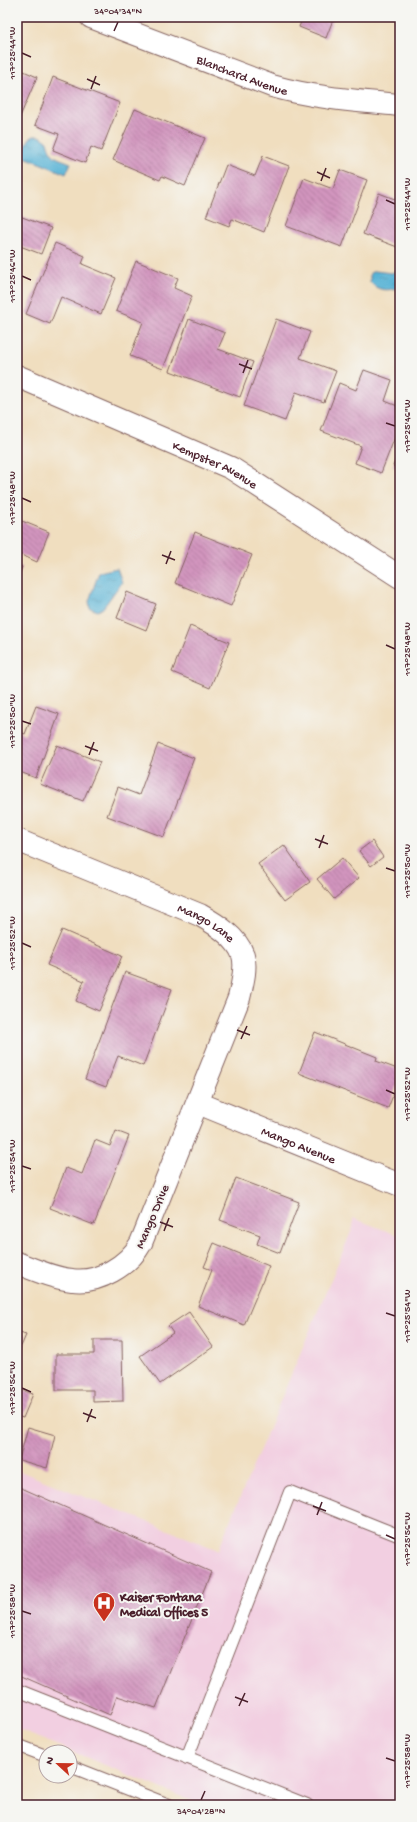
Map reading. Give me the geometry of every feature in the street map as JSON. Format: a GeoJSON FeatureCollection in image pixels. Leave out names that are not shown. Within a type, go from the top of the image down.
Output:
{"type":"FeatureCollection","features":[{"type":"Feature","properties":{"kind":"street","name":"Blanchard Avenue"},"geometry":{"type":"LineString","coordinates":[[91,17],[272,86],[293,92],[315,97],[400,105]]}},
{"type":"Feature","properties":{"kind":"street","name":"Kempster Avenue"},"geometry":{"type":"LineString","coordinates":[[17,376],[231,468],[400,577]]}},
{"type":"Feature","properties":{"kind":"street","name":"Mango Lane"},"geometry":{"type":"LineString","coordinates":[[17,840],[200,915],[216,924],[236,944],[243,955],[244,965],[239,998],[198,1103]]}},
{"type":"Feature","properties":{"kind":"street","name":"Mango Avenue"},"geometry":{"type":"LineString","coordinates":[[198,1103],[400,1185]]}},
{"type":"Feature","properties":{"kind":"street","name":"Mango Drive"},"geometry":{"type":"LineString","coordinates":[[17,1263],[47,1274],[74,1281],[98,1277],[112,1272],[126,1263],[136,1253],[141,1243],[198,1103]]}},
{"type":"Feature","properties":{"kind":"lane"},"geometry":{"type":"LineString","coordinates":[[187,1758],[290,1492],[400,1536]]}},
{"type":"Feature","properties":{"kind":"lane"},"geometry":{"type":"LineString","coordinates":[[17,1690],[307,1805]]}},
{"type":"Feature","properties":{"kind":"lane"},"geometry":{"type":"LineString","coordinates":[[17,1745],[38,1753]]}},
{"type":"Feature","properties":{"kind":"lane"},"geometry":{"type":"LineString","coordinates":[[78,1769],[162,1804]]}},
{"type":"Feature","properties":{"kind":"shaded area"},"geometry":{"type":"Polygon","coordinates":[[[353,1218],[400,1236],[400,1805],[202,1805],[78,1754],[78,1744],[54,1744],[17,1729],[17,1470],[218,1550],[353,1227],[353,1218]]]}},
{"type":"Feature","properties":{"kind":"water"},"geometry":{"type":"Polygon","coordinates":[[[34,136],[40,136],[47,141],[52,154],[71,163],[66,174],[22,156],[29,139],[34,136]]]}},
{"type":"Feature","properties":{"kind":"water"},"geometry":{"type":"Polygon","coordinates":[[[400,268],[400,288],[383,290],[379,289],[370,282],[370,273],[375,271],[392,273],[400,268]]]}},
{"type":"Feature","properties":{"kind":"water"},"geometry":{"type":"Polygon","coordinates":[[[117,568],[122,582],[103,608],[98,611],[90,608],[89,601],[99,572],[117,568]]]}},
{"type":"Feature","properties":{"kind":"building"},"geometry":{"type":"Polygon","coordinates":[[[303,17],[334,17],[326,38],[299,27],[303,17]]]}},
{"type":"Feature","properties":{"kind":"building"},"geometry":{"type":"Polygon","coordinates":[[[17,68],[37,77],[19,119],[17,119],[17,68]]]}},
{"type":"Feature","properties":{"kind":"building"},"geometry":{"type":"Polygon","coordinates":[[[53,77],[120,103],[101,151],[91,147],[85,163],[53,150],[59,134],[35,125],[53,77]]]}},
{"type":"Feature","properties":{"kind":"building"},"geometry":{"type":"Polygon","coordinates":[[[135,109],[205,138],[185,186],[162,176],[160,180],[113,160],[135,109]]]}},
{"type":"Feature","properties":{"kind":"building"},"geometry":{"type":"Polygon","coordinates":[[[263,156],[289,166],[264,232],[232,219],[229,226],[206,217],[226,165],[255,176],[263,156]]]}},
{"type":"Feature","properties":{"kind":"building"},"geometry":{"type":"Polygon","coordinates":[[[340,170],[367,180],[342,247],[286,226],[304,178],[333,189],[340,170]]]}},
{"type":"Feature","properties":{"kind":"building"},"geometry":{"type":"Polygon","coordinates":[[[379,193],[400,201],[400,248],[363,234],[379,193]]]}},
{"type":"Feature","properties":{"kind":"building"},"geometry":{"type":"Polygon","coordinates":[[[17,215],[51,228],[41,254],[20,246],[17,252],[17,215]]]}},
{"type":"Feature","properties":{"kind":"building"},"geometry":{"type":"Polygon","coordinates":[[[55,243],[85,256],[82,264],[116,278],[101,314],[61,297],[50,324],[26,314],[55,243]]]}},
{"type":"Feature","properties":{"kind":"building"},"geometry":{"type":"Polygon","coordinates":[[[136,261],[178,278],[174,288],[192,296],[163,369],[130,356],[143,322],[116,311],[136,261]]]}},
{"type":"Feature","properties":{"kind":"building"},"geometry":{"type":"Polygon","coordinates":[[[189,319],[225,333],[218,349],[253,362],[240,397],[170,371],[189,319]]]}},
{"type":"Feature","properties":{"kind":"building"},"geometry":{"type":"Polygon","coordinates":[[[276,319],[310,332],[300,358],[336,371],[324,402],[296,392],[285,421],[244,406],[276,319]]]}},
{"type":"Feature","properties":{"kind":"building"},"geometry":{"type":"Polygon","coordinates":[[[364,370],[392,380],[385,401],[400,407],[400,424],[381,473],[355,463],[361,446],[321,431],[339,383],[356,390],[364,370]]]}},
{"type":"Feature","properties":{"kind":"building"},"geometry":{"type":"Polygon","coordinates":[[[400,449],[400,469],[393,466],[400,449]]]}},
{"type":"Feature","properties":{"kind":"building"},"geometry":{"type":"Polygon","coordinates":[[[22,521],[49,532],[37,562],[17,553],[17,534],[22,521]]]}},
{"type":"Feature","properties":{"kind":"building"},"geometry":{"type":"Polygon","coordinates":[[[195,532],[252,555],[231,606],[175,583],[195,532]]]}},
{"type":"Feature","properties":{"kind":"building"},"geometry":{"type":"Polygon","coordinates":[[[17,565],[22,567],[17,580],[17,565]]]}},
{"type":"Feature","properties":{"kind":"building"},"geometry":{"type":"Polygon","coordinates":[[[127,592],[156,604],[146,630],[117,618],[127,592]]]}},
{"type":"Feature","properties":{"kind":"building"},"geometry":{"type":"Polygon","coordinates":[[[190,626],[229,642],[210,688],[172,672],[190,626]]]}},
{"type":"Feature","properties":{"kind":"building"},"geometry":{"type":"Polygon","coordinates":[[[36,706],[59,714],[36,778],[17,771],[17,731],[25,734],[36,706]]]}},
{"type":"Feature","properties":{"kind":"building"},"geometry":{"type":"Polygon","coordinates":[[[158,744],[194,758],[164,837],[107,816],[118,787],[139,795],[158,744]]]}},
{"type":"Feature","properties":{"kind":"building"},"geometry":{"type":"Polygon","coordinates":[[[57,745],[100,762],[83,801],[40,784],[57,745]]]}},
{"type":"Feature","properties":{"kind":"building"},"geometry":{"type":"Polygon","coordinates":[[[372,841],[383,857],[371,866],[359,851],[372,841]]]}},
{"type":"Feature","properties":{"kind":"building"},"geometry":{"type":"Polygon","coordinates":[[[284,845],[310,882],[285,900],[258,864],[284,845]]]}},
{"type":"Feature","properties":{"kind":"building"},"geometry":{"type":"Polygon","coordinates":[[[342,858],[359,878],[334,899],[317,879],[342,858]]]}},
{"type":"Feature","properties":{"kind":"building"},"geometry":{"type":"Polygon","coordinates":[[[62,930],[122,956],[99,1011],[76,1001],[84,981],[47,965],[62,930]]]}},
{"type":"Feature","properties":{"kind":"building"},"geometry":{"type":"Polygon","coordinates":[[[125,972],[172,989],[143,1066],[118,1056],[106,1087],[85,1079],[125,972]]]}},
{"type":"Feature","properties":{"kind":"building"},"geometry":{"type":"Polygon","coordinates":[[[315,1032],[377,1057],[376,1061],[400,1070],[400,1078],[388,1108],[299,1073],[315,1032]]]}},
{"type":"Feature","properties":{"kind":"building"},"geometry":{"type":"Polygon","coordinates":[[[116,1131],[129,1136],[94,1225],[50,1208],[66,1168],[82,1174],[95,1140],[110,1146],[116,1131]]]}},
{"type":"Feature","properties":{"kind":"building"},"geometry":{"type":"Polygon","coordinates":[[[236,1178],[299,1202],[280,1253],[257,1244],[260,1235],[220,1220],[236,1178]]]}},
{"type":"Feature","properties":{"kind":"building"},"geometry":{"type":"Polygon","coordinates":[[[214,1243],[269,1266],[244,1325],[198,1306],[212,1270],[204,1267],[214,1243]]]}},
{"type":"Feature","properties":{"kind":"building"},"geometry":{"type":"Polygon","coordinates":[[[189,1312],[213,1347],[160,1384],[140,1356],[173,1333],[168,1326],[189,1312]]]}},
{"type":"Feature","properties":{"kind":"building"},"geometry":{"type":"Polygon","coordinates":[[[17,1332],[26,1335],[17,1356],[17,1332]]]}},
{"type":"Feature","properties":{"kind":"building"},"geometry":{"type":"Polygon","coordinates":[[[94,1340],[122,1340],[123,1401],[93,1402],[93,1390],[56,1390],[56,1354],[94,1354],[94,1340]]]}},
{"type":"Feature","properties":{"kind":"building"},"geometry":{"type":"Polygon","coordinates":[[[17,1388],[33,1394],[23,1418],[17,1416],[17,1388]]]}},
{"type":"Feature","properties":{"kind":"building"},"geometry":{"type":"Polygon","coordinates":[[[28,1427],[55,1435],[47,1468],[19,1460],[28,1427]]]}},
{"type":"Feature","properties":{"kind":"building","name":"Kaiser Fontana Medical Offices 5"},"geometry":{"type":"Polygon","coordinates":[[[17,1486],[211,1572],[156,1708],[117,1696],[110,1715],[17,1674],[17,1486]]]}},
{"type":"Feature","properties":{"kind":"place","name":"Kaiser Fontana Medical Offices 5"},"geometry":{"type":"Point","coordinates":[104,1622]}}]}
